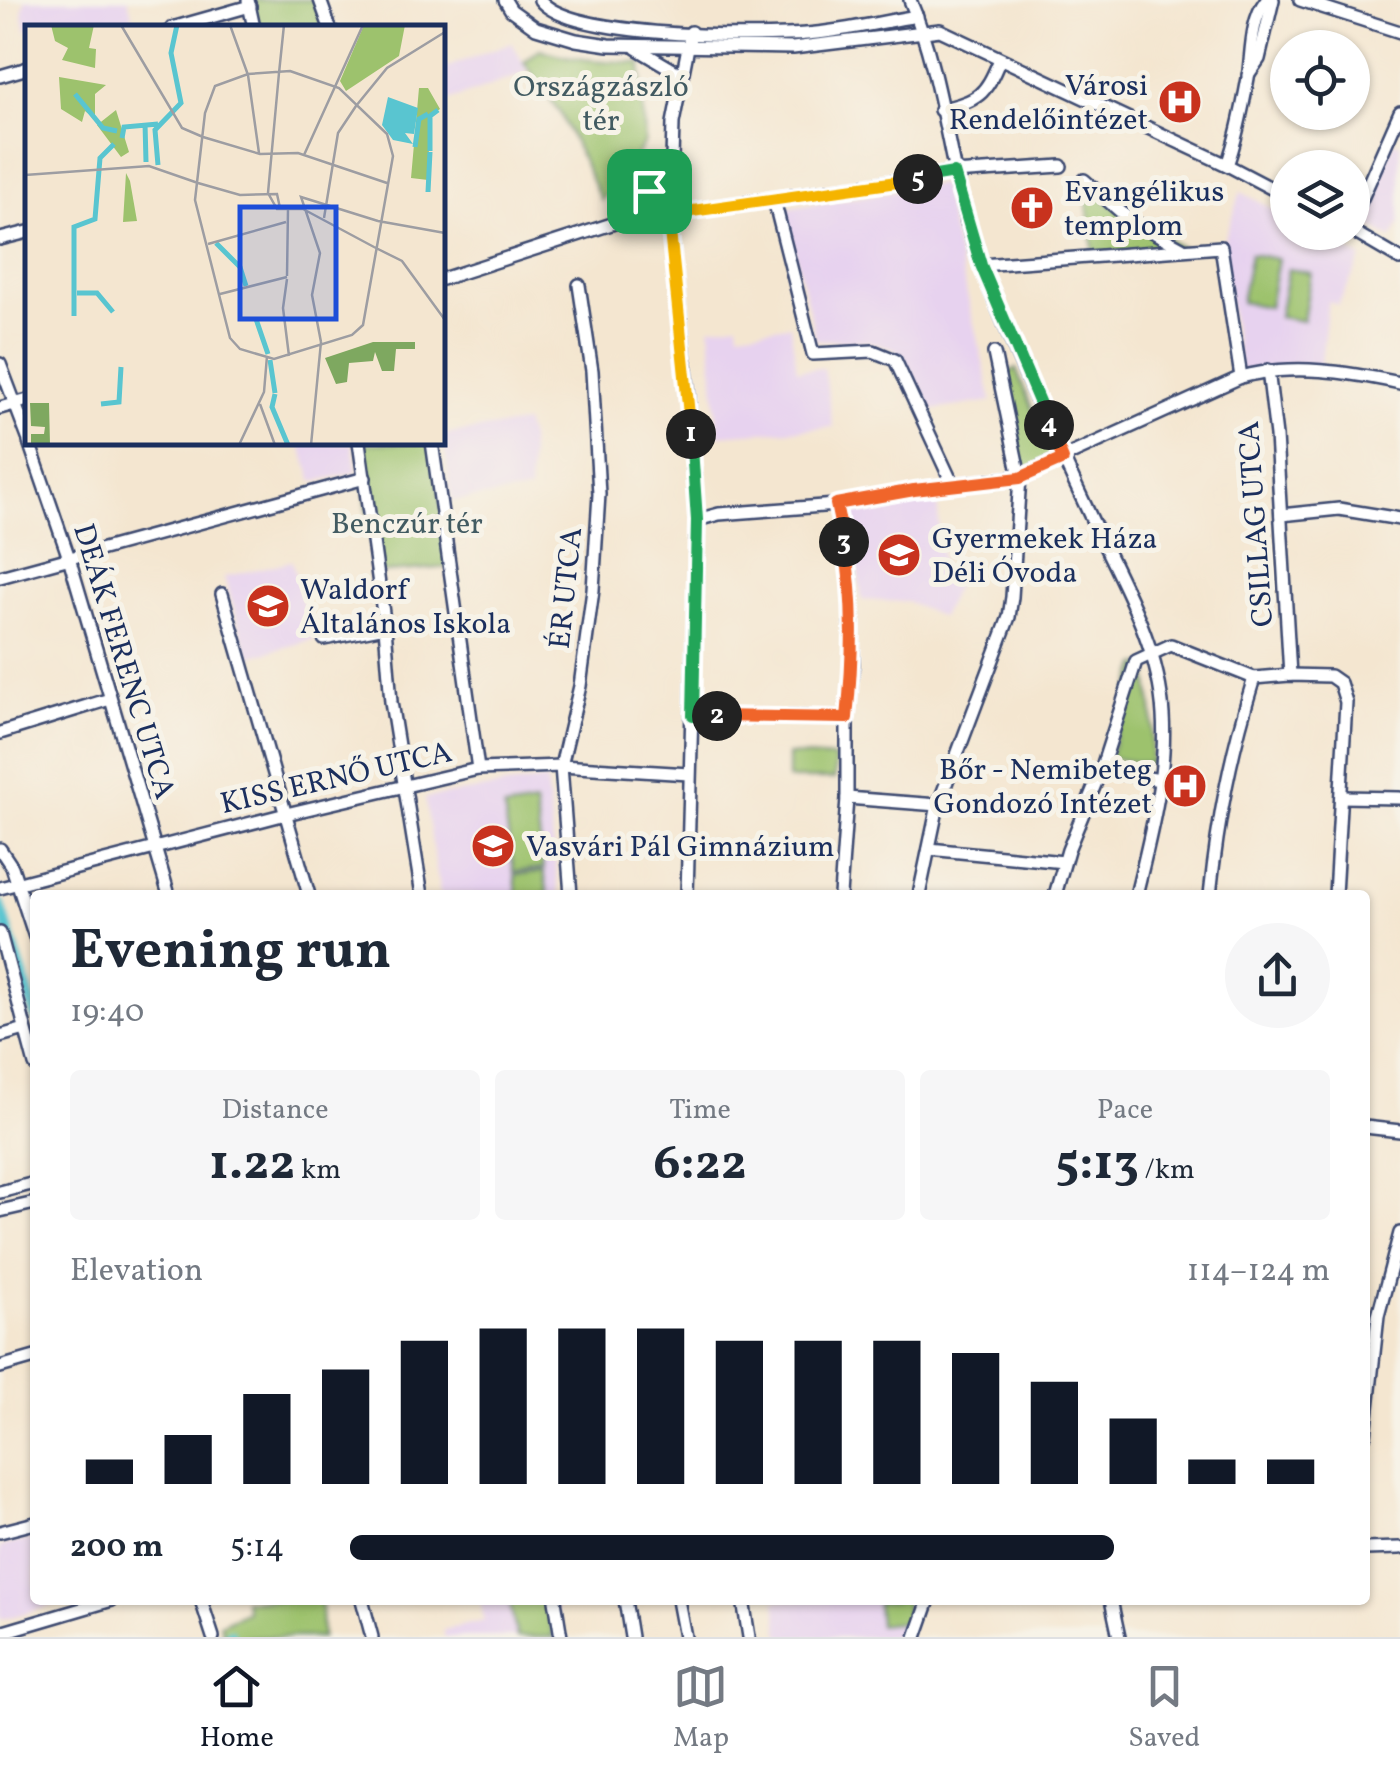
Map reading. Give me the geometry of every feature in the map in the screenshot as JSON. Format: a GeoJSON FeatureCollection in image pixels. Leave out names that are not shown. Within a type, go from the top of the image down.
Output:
{"type":"FeatureCollection","features":[{"type":"Feature","properties":{"kind":"street"},"geometry":{"type":"LineString","coordinates":[[320,0],[329,25]]}},
{"type":"Feature","properties":{"kind":"street"},"geometry":{"type":"LineString","coordinates":[[505,0],[511,10],[536,28],[576,40],[632,46],[793,48],[940,30],[1270,188]]}},
{"type":"Feature","properties":{"kind":"street"},"geometry":{"type":"LineString","coordinates":[[540,0],[546,8],[576,20],[613,29],[789,35],[917,16]]}},
{"type":"Feature","properties":{"kind":"street"},"geometry":{"type":"LineString","coordinates":[[910,0],[981,265],[1063,459],[1153,652],[1164,716],[1160,780],[1137,890]]}},
{"type":"Feature","properties":{"kind":"street"},"geometry":{"type":"LineString","coordinates":[[1226,165],[1248,75],[1259,59],[1270,0]]}},
{"type":"Feature","properties":{"kind":"street"},"geometry":{"type":"LineString","coordinates":[[1300,0],[1400,32]]}},
{"type":"Feature","properties":{"kind":"street"},"geometry":{"type":"LineString","coordinates":[[181,25],[249,3]]}},
{"type":"Feature","properties":{"kind":"street"},"geometry":{"type":"LineString","coordinates":[[687,890],[697,520],[670,214],[670,163],[678,91],[691,32]]}},
{"type":"Feature","properties":{"kind":"street"},"geometry":{"type":"LineString","coordinates":[[632,46],[675,72],[678,91]]}},
{"type":"Feature","properties":{"kind":"street"},"geometry":{"type":"LineString","coordinates":[[940,110],[979,98],[990,84],[1000,59]]}},
{"type":"Feature","properties":{"kind":"street"},"geometry":{"type":"LineString","coordinates":[[0,76],[25,69]]}},
{"type":"Feature","properties":{"kind":"street"},"geometry":{"type":"LineString","coordinates":[[1370,184],[1396,133],[1400,112]]}},
{"type":"Feature","properties":{"kind":"street"},"geometry":{"type":"LineString","coordinates":[[622,221],[670,163]]}},
{"type":"Feature","properties":{"kind":"street"},"geometry":{"type":"LineString","coordinates":[[445,278],[622,221],[954,173],[1060,166]]}},
{"type":"Feature","properties":{"kind":"street"},"geometry":{"type":"LineString","coordinates":[[1084,180],[1129,220],[1184,249]]}},
{"type":"Feature","properties":{"kind":"street"},"geometry":{"type":"LineString","coordinates":[[774,200],[812,354],[872,351],[895,360],[953,486]]}},
{"type":"Feature","properties":{"kind":"street"},"geometry":{"type":"LineString","coordinates":[[0,239],[25,233]]}},
{"type":"Feature","properties":{"kind":"street"},"geometry":{"type":"LineString","coordinates":[[1370,242],[1400,259]]}},
{"type":"Feature","properties":{"kind":"street"},"geometry":{"type":"LineString","coordinates":[[981,265],[1221,247],[1242,377]]}},
{"type":"Feature","properties":{"kind":"street","name":"ÉR UTCA"},"geometry":{"type":"LineString","coordinates":[[571,890],[562,766],[582,667],[598,494],[592,371],[579,285]]}},
{"type":"Feature","properties":{"kind":"street"},"geometry":{"type":"LineString","coordinates":[[920,890],[938,806],[1010,617],[1020,478],[994,353]]}},
{"type":"Feature","properties":{"kind":"street","name":"DEÁK FERENC UTCA"},"geometry":{"type":"LineString","coordinates":[[0,364],[22,402]]}},
{"type":"Feature","properties":{"kind":"street"},"geometry":{"type":"LineString","coordinates":[[697,520],[718,514],[836,504],[1020,478],[1242,377],[1268,370],[1358,374],[1400,383]]}},
{"type":"Feature","properties":{"kind":"street","name":"CSILLAG UTCA"},"geometry":{"type":"LineString","coordinates":[[1268,370],[1290,675]]}},
{"type":"Feature","properties":{"kind":"street"},"geometry":{"type":"LineString","coordinates":[[0,408],[22,402]]}},
{"type":"Feature","properties":{"kind":"street","name":"DEÁK FERENC UTCA"},"geometry":{"type":"LineString","coordinates":[[30,445],[69,558],[168,890]]}},
{"type":"Feature","properties":{"kind":"street"},"geometry":{"type":"LineString","coordinates":[[360,445],[385,627],[390,702],[421,890]]}},
{"type":"Feature","properties":{"kind":"street"},"geometry":{"type":"LineString","coordinates":[[432,445],[478,769]]}},
{"type":"Feature","properties":{"kind":"street"},"geometry":{"type":"LineString","coordinates":[[0,576],[365,478]]}},
{"type":"Feature","properties":{"kind":"street"},"geometry":{"type":"LineString","coordinates":[[836,504],[850,575],[852,664],[840,890]]}},
{"type":"Feature","properties":{"kind":"street"},"geometry":{"type":"LineString","coordinates":[[1281,515],[1338,509],[1400,519]]}},
{"type":"Feature","properties":{"kind":"street"},"geometry":{"type":"LineString","coordinates":[[222,594],[308,890]]}},
{"type":"Feature","properties":{"kind":"street"},"geometry":{"type":"LineString","coordinates":[[324,638],[385,627]]}},
{"type":"Feature","properties":{"kind":"street"},"geometry":{"type":"LineString","coordinates":[[1056,890],[1136,662],[1172,645],[1254,678],[1330,676],[1340,683],[1346,702],[1335,890]]}},
{"type":"Feature","properties":{"kind":"street"},"geometry":{"type":"LineString","coordinates":[[1211,890],[1219,811],[1232,747],[1254,678]]}},
{"type":"Feature","properties":{"kind":"street"},"geometry":{"type":"LineString","coordinates":[[0,733],[110,699]]}},
{"type":"Feature","properties":{"kind":"street"},"geometry":{"type":"LineString","coordinates":[[693,716],[847,718]]}},
{"type":"Feature","properties":{"kind":"street","name":"KISS ERNŐ UTCA"},"geometry":{"type":"LineString","coordinates":[[9,885],[478,769],[562,766],[690,774]]}},
{"type":"Feature","properties":{"kind":"street"},"geometry":{"type":"LineString","coordinates":[[1100,770],[1160,780]]}},
{"type":"Feature","properties":{"kind":"street"},"geometry":{"type":"LineString","coordinates":[[1341,797],[1400,798]]}},
{"type":"Feature","properties":{"kind":"street"},"geometry":{"type":"LineString","coordinates":[[847,798],[938,806]]}},
{"type":"Feature","properties":{"kind":"street"},"geometry":{"type":"LineString","coordinates":[[929,848],[1064,862]]}},
{"type":"Feature","properties":{"kind":"street"},"geometry":{"type":"LineString","coordinates":[[0,849],[9,885],[30,926]]}},
{"type":"Feature","properties":{"kind":"street"},"geometry":{"type":"LineString","coordinates":[[0,933],[30,1047]]}},
{"type":"Feature","properties":{"kind":"street"},"geometry":{"type":"LineString","coordinates":[[0,1036],[25,1029]]}},
{"type":"Feature","properties":{"kind":"street"},"geometry":{"type":"LineString","coordinates":[[1370,1128],[1400,1131]]}},
{"type":"Feature","properties":{"kind":"street"},"geometry":{"type":"LineString","coordinates":[[0,1192],[30,1184]]}},
{"type":"Feature","properties":{"kind":"street"},"geometry":{"type":"LineString","coordinates":[[0,1211],[30,1204]]}},
{"type":"Feature","properties":{"kind":"street"},"geometry":{"type":"LineString","coordinates":[[1370,1390],[1378,1316],[1400,1233]]}},
{"type":"Feature","properties":{"kind":"street"},"geometry":{"type":"LineString","coordinates":[[0,1367],[30,1358]]}},
{"type":"Feature","properties":{"kind":"street"},"geometry":{"type":"LineString","coordinates":[[0,1532],[30,1523]]}},
{"type":"Feature","properties":{"kind":"street"},"geometry":{"type":"LineString","coordinates":[[1370,1548],[1400,1548]]}},
{"type":"Feature","properties":{"kind":"street"},"geometry":{"type":"LineString","coordinates":[[0,1633],[95,1605]]}},
{"type":"Feature","properties":{"kind":"street"},"geometry":{"type":"LineString","coordinates":[[203,1605],[213,1637]]}},
{"type":"Feature","properties":{"kind":"street"},"geometry":{"type":"LineString","coordinates":[[363,1605],[372,1637]]}},
{"type":"Feature","properties":{"kind":"street"},"geometry":{"type":"LineString","coordinates":[[556,1605],[561,1637]]}},
{"type":"Feature","properties":{"kind":"street"},"geometry":{"type":"LineString","coordinates":[[627,1605],[630,1637]]}},
{"type":"Feature","properties":{"kind":"street"},"geometry":{"type":"LineString","coordinates":[[679,1605],[685,1637]]}},
{"type":"Feature","properties":{"kind":"street"},"geometry":{"type":"LineString","coordinates":[[744,1605],[749,1637]]}},
{"type":"Feature","properties":{"kind":"street"},"geometry":{"type":"LineString","coordinates":[[916,1637],[927,1605]]}},
{"type":"Feature","properties":{"kind":"street"},"geometry":{"type":"LineString","coordinates":[[1112,1605],[1119,1637]]}},
{"type":"Feature","properties":{"kind":"shaded area"},"geometry":{"type":"Polygon","coordinates":[[[25,0],[128,0],[135,25],[25,25],[25,0]]]}},
{"type":"Feature","properties":{"kind":"shaded area"},"geometry":{"type":"Polygon","coordinates":[[[512,42],[528,72],[445,102],[445,68],[512,42]]]}},
{"type":"Feature","properties":{"kind":"shaded area"},"geometry":{"type":"Polygon","coordinates":[[[1394,141],[1400,144],[1400,223],[1392,239],[1370,226],[1370,195],[1394,141]]]}},
{"type":"Feature","properties":{"kind":"shaded area"},"geometry":{"type":"Polygon","coordinates":[[[941,184],[992,401],[926,411],[894,348],[866,341],[816,340],[785,209],[941,184]]]}},
{"type":"Feature","properties":{"kind":"shaded area"},"geometry":{"type":"Polygon","coordinates":[[[1241,192],[1270,208],[1270,250],[1347,250],[1362,258],[1338,305],[1328,301],[1320,371],[1241,377],[1221,247],[1241,192]]]}},
{"type":"Feature","properties":{"kind":"shaded area"},"geometry":{"type":"Polygon","coordinates":[[[738,323],[739,332],[790,325],[797,370],[824,368],[833,427],[718,435],[710,327],[738,323]]]}},
{"type":"Feature","properties":{"kind":"shaded area"},"geometry":{"type":"Polygon","coordinates":[[[524,423],[530,442],[529,491],[452,501],[445,435],[524,423]]]}},
{"type":"Feature","properties":{"kind":"shaded area"},"geometry":{"type":"Polygon","coordinates":[[[301,445],[352,445],[357,472],[313,482],[301,445]]]}},
{"type":"Feature","properties":{"kind":"shaded area","name":"Gyermekek Háza Déli Óvoda"},"geometry":{"type":"Polygon","coordinates":[[[937,499],[942,566],[962,573],[941,617],[908,602],[862,600],[849,510],[937,499]]]}},
{"type":"Feature","properties":{"kind":"shaded area","name":"Waldorf Általános Iskola"},"geometry":{"type":"Polygon","coordinates":[[[292,561],[304,609],[319,638],[249,657],[224,577],[292,561]]]}},
{"type":"Feature","properties":{"kind":"shaded area","name":"Vasvári Pál Gimnázium"},"geometry":{"type":"Polygon","coordinates":[[[546,780],[558,890],[439,890],[425,798],[546,780]]]}},
{"type":"Feature","properties":{"kind":"shaded area"},"geometry":{"type":"Polygon","coordinates":[[[30,1539],[30,1605],[55,1605],[0,1620],[0,1547],[30,1539]]]}},
{"type":"Feature","properties":{"kind":"shaded area"},"geometry":{"type":"Polygon","coordinates":[[[481,1605],[556,1605],[561,1637],[445,1637],[443,1630],[484,1621],[481,1605]]]}},
{"type":"Feature","properties":{"kind":"shaded area"},"geometry":{"type":"Polygon","coordinates":[[[776,1605],[918,1605],[908,1637],[780,1637],[776,1605]]]}},
{"type":"Feature","properties":{"kind":"green space"},"geometry":{"type":"Polygon","coordinates":[[[248,0],[320,0],[329,25],[254,25],[248,0]]]}},
{"type":"Feature","properties":{"kind":"green space","name":"Országzászló tér"},"geometry":{"type":"Polygon","coordinates":[[[540,49],[578,58],[641,63],[645,142],[628,168],[620,158],[609,163],[620,182],[601,200],[560,113],[524,62],[540,49]]]}},
{"type":"Feature","properties":{"kind":"green space"},"geometry":{"type":"Polygon","coordinates":[[[1084,180],[1104,200],[1184,249],[1094,256],[1084,180]]]}},
{"type":"Feature","properties":{"kind":"green space"},"geometry":{"type":"Polygon","coordinates":[[[1250,254],[1278,259],[1269,307],[1241,302],[1250,254]]]}},
{"type":"Feature","properties":{"kind":"green space"},"geometry":{"type":"Polygon","coordinates":[[[1288,269],[1311,273],[1303,321],[1279,317],[1288,269]]]}},
{"type":"Feature","properties":{"kind":"green space"},"geometry":{"type":"Polygon","coordinates":[[[1016,369],[1054,463],[1020,477],[999,375],[1016,369]]]}},
{"type":"Feature","properties":{"kind":"green space","name":"Benczúr tér"},"geometry":{"type":"Polygon","coordinates":[[[359,445],[432,445],[450,567],[375,573],[359,445]]]}},
{"type":"Feature","properties":{"kind":"green space"},"geometry":{"type":"Polygon","coordinates":[[[1138,665],[1147,666],[1153,716],[1151,764],[1109,758],[1138,665]]]}},
{"type":"Feature","properties":{"kind":"green space"},"geometry":{"type":"Polygon","coordinates":[[[788,755],[835,758],[835,779],[788,779],[788,755]]]}},
{"type":"Feature","properties":{"kind":"green space"},"geometry":{"type":"Polygon","coordinates":[[[535,804],[544,868],[514,872],[504,809],[535,804]]]}},
{"type":"Feature","properties":{"kind":"green space"},"geometry":{"type":"Polygon","coordinates":[[[544,871],[547,890],[516,890],[515,875],[544,871]]]}},
{"type":"Feature","properties":{"kind":"green space"},"geometry":{"type":"Polygon","coordinates":[[[245,1605],[321,1605],[322,1637],[224,1637],[220,1624],[247,1611],[245,1605]]]}},
{"type":"Feature","properties":{"kind":"green space"},"geometry":{"type":"Polygon","coordinates":[[[510,1605],[547,1605],[553,1637],[517,1637],[510,1605]]]}},
{"type":"Feature","properties":{"kind":"green space"},"geometry":{"type":"Polygon","coordinates":[[[877,1605],[906,1605],[908,1622],[879,1625],[877,1605]]]}},
{"type":"Feature","properties":{"kind":"waterway"},"geometry":{"type":"LineString","coordinates":[[0,904],[30,1000]]}},
{"type":"Feature","properties":{"kind":"place","name":"Városi Rendelőintézet"},"geometry":{"type":"Point","coordinates":[1180,102]}},
{"type":"Feature","properties":{"kind":"place","name":"Evangélikus templom"},"geometry":{"type":"Point","coordinates":[1032,208]}},
{"type":"Feature","properties":{"kind":"place","name":"Gyermekek Háza Déli Óvoda"},"geometry":{"type":"Point","coordinates":[899,555]}},
{"type":"Feature","properties":{"kind":"place","name":"Waldorf Általános Iskola"},"geometry":{"type":"Point","coordinates":[268,606]}},
{"type":"Feature","properties":{"kind":"place","name":"Bőr - Nemibeteg Gondozó Intézet"},"geometry":{"type":"Point","coordinates":[1185,786]}},
{"type":"Feature","properties":{"kind":"place","name":"Vasvári Pál Gimnázium"},"geometry":{"type":"Point","coordinates":[493,846]}},
{"type":"Feature","properties":{"kind":"route"},"geometry":{"type":"LineString","coordinates":[[649,191],[622,221],[670,214],[693,212],[954,173],[981,265],[1063,459],[1020,478],[836,504],[850,575],[852,664],[847,718],[693,716],[697,520],[688,388],[670,231],[670,214],[670,163],[649,191]]}}]}
